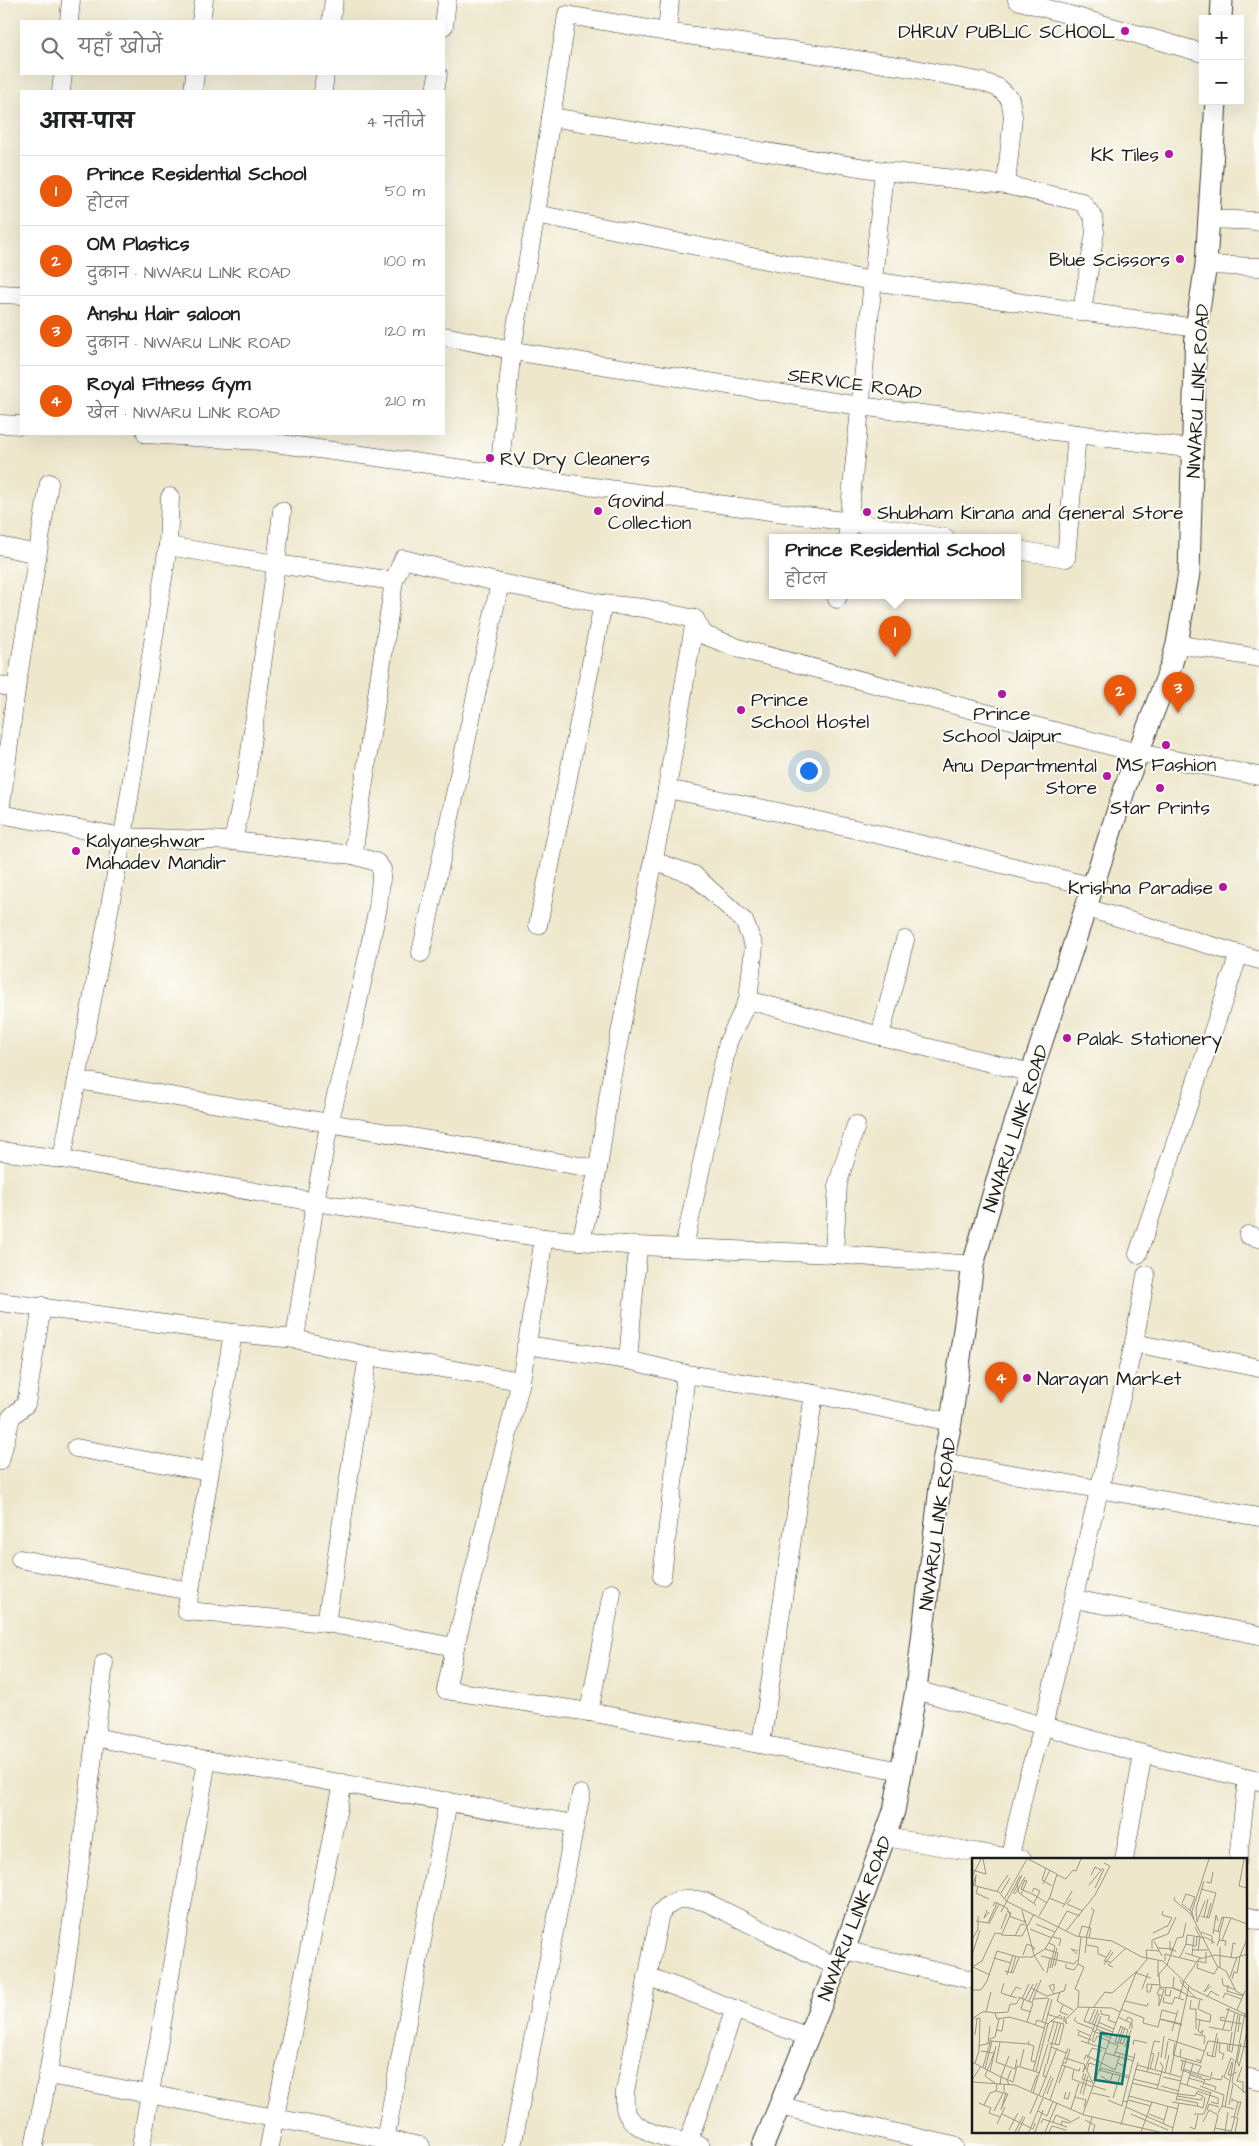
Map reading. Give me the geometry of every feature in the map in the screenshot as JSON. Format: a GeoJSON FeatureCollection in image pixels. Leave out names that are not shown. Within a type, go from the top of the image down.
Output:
{"type":"FeatureCollection","features":[{"type":"Feature","properties":{"kind":"street"},"geometry":{"type":"LineString","coordinates":[[69,20],[71,0]]}},
{"type":"Feature","properties":{"kind":"street"},"geometry":{"type":"LineString","coordinates":[[202,20],[204,0]]}},
{"type":"Feature","properties":{"kind":"street"},"geometry":{"type":"LineString","coordinates":[[331,20],[334,0]]}},
{"type":"Feature","properties":{"kind":"street"},"geometry":{"type":"LineString","coordinates":[[445,20],[447,0]]}},
{"type":"Feature","properties":{"kind":"street"},"geometry":{"type":"LineString","coordinates":[[667,32],[670,0]]}},
{"type":"Feature","properties":{"kind":"street"},"geometry":{"type":"LineString","coordinates":[[1018,0],[1199,52]]}},
{"type":"Feature","properties":{"kind":"street"},"geometry":{"type":"LineString","coordinates":[[1221,15],[1222,0]]}},
{"type":"Feature","properties":{"kind":"street"},"geometry":{"type":"LineString","coordinates":[[499,474],[512,349],[568,15],[667,32],[904,67],[982,82],[999,88],[1010,99],[1013,116],[1006,185]]}},
{"type":"Feature","properties":{"kind":"street"},"geometry":{"type":"LineString","coordinates":[[62,90],[63,75]]}},
{"type":"Feature","properties":{"kind":"street"},"geometry":{"type":"LineString","coordinates":[[193,90],[195,75]]}},
{"type":"Feature","properties":{"kind":"street"},"geometry":{"type":"LineString","coordinates":[[322,90],[325,75]]}},
{"type":"Feature","properties":{"kind":"street"},"geometry":{"type":"LineString","coordinates":[[435,90],[438,75]]}},
{"type":"Feature","properties":{"kind":"street","name":"NIWARU LINK ROAD"},"geometry":{"type":"LineString","coordinates":[[763,2146],[840,1958],[894,1811],[916,1690],[943,1462],[951,1422],[973,1265],[1002,1164],[1138,753],[1171,666],[1177,644],[1189,573],[1196,328],[1206,265],[1216,105]]}},
{"type":"Feature","properties":{"kind":"street"},"geometry":{"type":"LineString","coordinates":[[552,117],[884,171],[1006,185],[1082,202],[1092,217],[1096,232],[1082,311]]}},
{"type":"Feature","properties":{"kind":"street"},"geometry":{"type":"LineString","coordinates":[[848,530],[884,171]]}},
{"type":"Feature","properties":{"kind":"street"},"geometry":{"type":"LineString","coordinates":[[536,214],[872,281],[1196,328]]}},
{"type":"Feature","properties":{"kind":"street"},"geometry":{"type":"LineString","coordinates":[[1208,219],[1259,221]]}},
{"type":"Feature","properties":{"kind":"street"},"geometry":{"type":"LineString","coordinates":[[1206,265],[1259,267]]}},
{"type":"Feature","properties":{"kind":"street"},"geometry":{"type":"LineString","coordinates":[[0,294],[20,295]]}},
{"type":"Feature","properties":{"kind":"street","name":"SERVICE ROAD"},"geometry":{"type":"LineString","coordinates":[[445,336],[536,355],[860,406],[1194,449]]}},
{"type":"Feature","properties":{"kind":"street"},"geometry":{"type":"LineString","coordinates":[[0,424],[20,425]]}},
{"type":"Feature","properties":{"kind":"street"},"geometry":{"type":"LineString","coordinates":[[1021,550],[1066,558],[1077,434]]}},
{"type":"Feature","properties":{"kind":"street"},"geometry":{"type":"LineString","coordinates":[[162,435],[260,441],[499,474],[848,530],[897,534]]}},
{"type":"Feature","properties":{"kind":"street"},"geometry":{"type":"LineString","coordinates":[[49,484],[37,554],[8,687],[0,813],[123,837],[233,841],[353,854],[376,862],[382,870],[382,880],[351,1035],[329,1124],[314,1202],[295,1339]]}},
{"type":"Feature","properties":{"kind":"street"},"geometry":{"type":"LineString","coordinates":[[62,1159],[123,837],[168,546],[170,497]]}},
{"type":"Feature","properties":{"kind":"street"},"geometry":{"type":"LineString","coordinates":[[233,841],[246,781],[282,511]]}},
{"type":"Feature","properties":{"kind":"street"},"geometry":{"type":"LineString","coordinates":[[0,546],[37,554]]}},
{"type":"Feature","properties":{"kind":"street"},"geometry":{"type":"LineString","coordinates":[[168,546],[394,581]]}},
{"type":"Feature","properties":{"kind":"street"},"geometry":{"type":"LineString","coordinates":[[353,854],[394,581],[403,559],[500,583],[603,604],[644,608],[695,619],[704,635],[741,649],[1138,753],[1259,776]]}},
{"type":"Feature","properties":{"kind":"street"},"geometry":{"type":"LineString","coordinates":[[421,953],[500,583]]}},
{"type":"Feature","properties":{"kind":"street"},"geometry":{"type":"LineString","coordinates":[[538,925],[603,604]]}},
{"type":"Feature","properties":{"kind":"street"},"geometry":{"type":"LineString","coordinates":[[581,1241],[598,1169],[610,1085],[667,789],[695,619]]}},
{"type":"Feature","properties":{"kind":"street"},"geometry":{"type":"LineString","coordinates":[[1177,644],[1259,658]]}},
{"type":"Feature","properties":{"kind":"street"},"geometry":{"type":"LineString","coordinates":[[667,789],[904,840],[1094,887]]}},
{"type":"Feature","properties":{"kind":"street"},"geometry":{"type":"LineString","coordinates":[[653,861],[694,875],[744,921],[754,946],[748,1000],[728,1042],[684,1247]]}},
{"type":"Feature","properties":{"kind":"street"},"geometry":{"type":"LineString","coordinates":[[1087,908],[1259,960]]}},
{"type":"Feature","properties":{"kind":"street"},"geometry":{"type":"LineString","coordinates":[[880,1036],[905,940]]}},
{"type":"Feature","properties":{"kind":"street"},"geometry":{"type":"LineString","coordinates":[[1138,1254],[1239,954]]}},
{"type":"Feature","properties":{"kind":"street"},"geometry":{"type":"LineString","coordinates":[[748,1000],[880,1036],[1032,1073]]}},
{"type":"Feature","properties":{"kind":"street"},"geometry":{"type":"LineString","coordinates":[[77,1080],[598,1169]]}},
{"type":"Feature","properties":{"kind":"street"},"geometry":{"type":"LineString","coordinates":[[834,1254],[838,1183],[856,1125]]}},
{"type":"Feature","properties":{"kind":"street"},"geometry":{"type":"LineString","coordinates":[[0,1151],[62,1159],[314,1202],[544,1238],[638,1246],[834,1254],[973,1265]]}},
{"type":"Feature","properties":{"kind":"street"},"geometry":{"type":"LineString","coordinates":[[544,1238],[526,1345],[522,1381],[455,1647],[446,1690],[589,1712],[902,1771]]}},
{"type":"Feature","properties":{"kind":"street"},"geometry":{"type":"LineString","coordinates":[[628,1360],[638,1246]]}},
{"type":"Feature","properties":{"kind":"street"},"geometry":{"type":"LineString","coordinates":[[885,1837],[1017,1858],[1026,1783],[1043,1727],[1100,1490],[1134,1343],[1146,1275]]}},
{"type":"Feature","properties":{"kind":"street"},"geometry":{"type":"LineString","coordinates":[[0,1302],[42,1306],[233,1333],[295,1339],[368,1356],[522,1381]]}},
{"type":"Feature","properties":{"kind":"street"},"geometry":{"type":"LineString","coordinates":[[0,1458],[11,1418],[26,1404],[42,1306]]}},
{"type":"Feature","properties":{"kind":"street"},"geometry":{"type":"LineString","coordinates":[[233,1333],[186,1611],[326,1623],[455,1647]]}},
{"type":"Feature","properties":{"kind":"street"},"geometry":{"type":"LineString","coordinates":[[1134,1343],[1259,1368]]}},
{"type":"Feature","properties":{"kind":"street"},"geometry":{"type":"LineString","coordinates":[[526,1345],[628,1360],[686,1374],[814,1394],[951,1422]]}},
{"type":"Feature","properties":{"kind":"street"},"geometry":{"type":"LineString","coordinates":[[326,1623],[368,1356]]}},
{"type":"Feature","properties":{"kind":"street"},"geometry":{"type":"LineString","coordinates":[[662,1576],[686,1374]]}},
{"type":"Feature","properties":{"kind":"street"},"geometry":{"type":"LineString","coordinates":[[761,1744],[814,1394]]}},
{"type":"Feature","properties":{"kind":"street"},"geometry":{"type":"LineString","coordinates":[[76,1448],[210,1472]]}},
{"type":"Feature","properties":{"kind":"street"},"geometry":{"type":"LineString","coordinates":[[943,1462],[1259,1517]]}},
{"type":"Feature","properties":{"kind":"street"},"geometry":{"type":"LineString","coordinates":[[20,1559],[190,1591]]}},
{"type":"Feature","properties":{"kind":"street"},"geometry":{"type":"LineString","coordinates":[[589,1712],[612,1593]]}},
{"type":"Feature","properties":{"kind":"street"},"geometry":{"type":"LineString","coordinates":[[1074,1599],[1259,1636]]}},
{"type":"Feature","properties":{"kind":"street"},"geometry":{"type":"LineString","coordinates":[[34,2146],[49,2074],[104,1663]]}},
{"type":"Feature","properties":{"kind":"street"},"geometry":{"type":"LineString","coordinates":[[916,1690],[1143,1754],[1253,1780],[1238,1858]]}},
{"type":"Feature","properties":{"kind":"street"},"geometry":{"type":"LineString","coordinates":[[95,1737],[207,1760],[575,1824]]}},
{"type":"Feature","properties":{"kind":"street"},"geometry":{"type":"LineString","coordinates":[[1124,1858],[1143,1754]]}},
{"type":"Feature","properties":{"kind":"street"},"geometry":{"type":"LineString","coordinates":[[141,2146],[207,1760]]}},
{"type":"Feature","properties":{"kind":"street"},"geometry":{"type":"LineString","coordinates":[[269,2146],[343,1783]]}},
{"type":"Feature","properties":{"kind":"street"},"geometry":{"type":"LineString","coordinates":[[512,2146],[581,1794]]}},
{"type":"Feature","properties":{"kind":"street"},"geometry":{"type":"LineString","coordinates":[[385,2142],[448,1801]]}},
{"type":"Feature","properties":{"kind":"street"},"geometry":{"type":"LineString","coordinates":[[735,2009],[694,2144],[641,2129],[631,2121],[625,2110],[624,2092],[660,1914],[668,1904],[678,1899],[696,1899],[706,1902],[840,1958],[972,1980]]}},
{"type":"Feature","properties":{"kind":"street"},"geometry":{"type":"LineString","coordinates":[[1246,1916],[1259,1920]]}},
{"type":"Feature","properties":{"kind":"street"},"geometry":{"type":"LineString","coordinates":[[647,1976],[808,2037]]}},
{"type":"Feature","properties":{"kind":"street"},"geometry":{"type":"LineString","coordinates":[[49,2074],[274,2117],[385,2142],[420,2146]]}},
{"type":"Feature","properties":{"kind":"street"},"geometry":{"type":"LineString","coordinates":[[1246,2077],[1259,2080]]}},
{"type":"Feature","properties":{"kind":"street"},"geometry":{"type":"LineString","coordinates":[[779,2106],[916,2142],[954,2146]]}},
{"type":"Feature","properties":{"kind":"place","name":"DHRUV PUBLIC SCHOOL"},"geometry":{"type":"Point","coordinates":[1125,31]}},
{"type":"Feature","properties":{"kind":"place","name":"KK Tiles"},"geometry":{"type":"Point","coordinates":[1169,154]}},
{"type":"Feature","properties":{"kind":"place","name":"Blue Scissors"},"geometry":{"type":"Point","coordinates":[1180,259]}},
{"type":"Feature","properties":{"kind":"place","name":"RV Dry Cleaners"},"geometry":{"type":"Point","coordinates":[490,458]}},
{"type":"Feature","properties":{"kind":"place","name":"Govind Collection"},"geometry":{"type":"Point","coordinates":[598,511]}},
{"type":"Feature","properties":{"kind":"place","name":"Shubham Kirana and General Store"},"geometry":{"type":"Point","coordinates":[867,512]}},
{"type":"Feature","properties":{"kind":"place","name":"Prince Residential School"},"geometry":{"type":"Point","coordinates":[895,657]}},
{"type":"Feature","properties":{"kind":"place","name":"Prince School Jaipur"},"geometry":{"type":"Point","coordinates":[1002,694]}},
{"type":"Feature","properties":{"kind":"place","name":"Prince School Hostel"},"geometry":{"type":"Point","coordinates":[741,710]}},
{"type":"Feature","properties":{"kind":"place","name":"Anshu Hair saloon"},"geometry":{"type":"Point","coordinates":[1178,713]}},
{"type":"Feature","properties":{"kind":"place","name":"OM Plastics"},"geometry":{"type":"Point","coordinates":[1120,716]}},
{"type":"Feature","properties":{"kind":"place","name":"MS Fashion"},"geometry":{"type":"Point","coordinates":[1166,745]}},
{"type":"Feature","properties":{"kind":"place","name":"Anu Departmental Store"},"geometry":{"type":"Point","coordinates":[1107,776]}},
{"type":"Feature","properties":{"kind":"place","name":"Star Prints"},"geometry":{"type":"Point","coordinates":[1160,788]}},
{"type":"Feature","properties":{"kind":"place","name":"Kalyaneshwar Mahadev Mandir"},"geometry":{"type":"Point","coordinates":[76,851]}},
{"type":"Feature","properties":{"kind":"place","name":"Krishna Paradise"},"geometry":{"type":"Point","coordinates":[1223,887]}},
{"type":"Feature","properties":{"kind":"place","name":"Palak Stationery"},"geometry":{"type":"Point","coordinates":[1067,1038]}},
{"type":"Feature","properties":{"kind":"place","name":"Narayan Market"},"geometry":{"type":"Point","coordinates":[1027,1378]}},
{"type":"Feature","properties":{"kind":"place","name":"Royal Fitness Gym"},"geometry":{"type":"Point","coordinates":[1001,1403]}}]}
